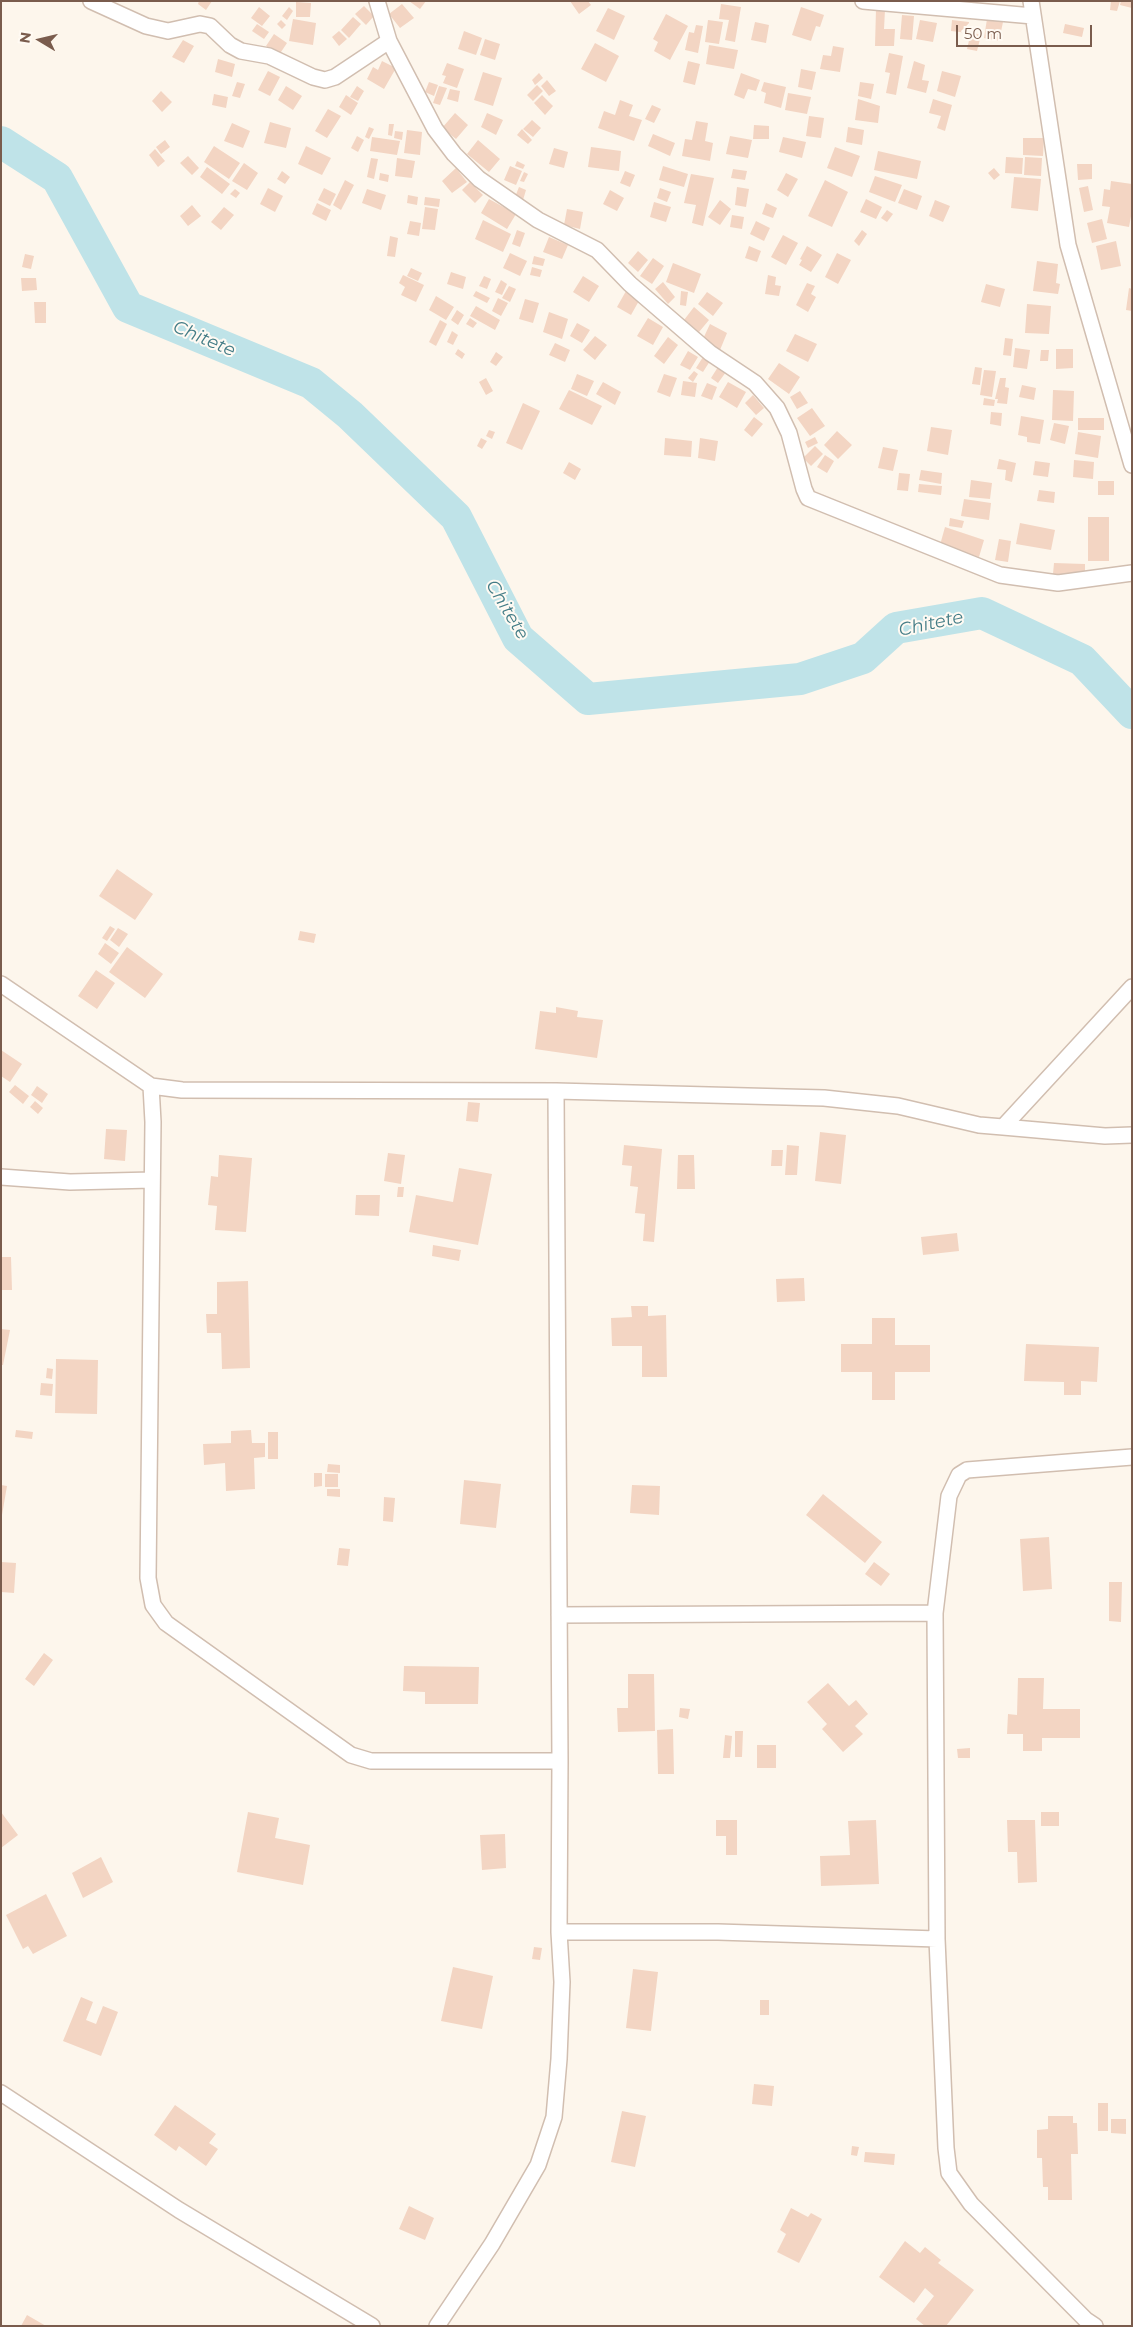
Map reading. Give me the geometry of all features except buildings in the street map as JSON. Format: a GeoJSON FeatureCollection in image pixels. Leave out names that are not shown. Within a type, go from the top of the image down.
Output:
{"type":"FeatureCollection","features":[{"type":"Feature","properties":{"kind":"street"},"geometry":{"type":"LineString","coordinates":[[90,1],[146,26],[168,31],[200,24],[210,26],[230,45],[241,51],[269,56],[313,77],[326,80],[335,77],[389,41]]}},
{"type":"Feature","properties":{"kind":"street"},"geometry":{"type":"LineString","coordinates":[[377,1],[389,41],[435,129],[454,154],[479,179],[538,220],[597,250],[630,284],[710,353],[755,383],[777,408],[789,433],[808,498],[1000,575],[1058,583],[1132,573]]}},
{"type":"Feature","properties":{"kind":"street"},"geometry":{"type":"LineString","coordinates":[[863,1],[1032,8],[1068,245],[1132,465]]}},
{"type":"Feature","properties":{"kind":"street"},"geometry":{"type":"LineString","coordinates":[[1,984],[151,1086],[182,1090],[556,1092],[824,1098],[898,1106],[979,1125],[1003,1128],[1105,1136],[1132,1135]]}},
{"type":"Feature","properties":{"kind":"street"},"geometry":{"type":"LineString","coordinates":[[1003,1128],[1132,987]]}},
{"type":"Feature","properties":{"kind":"street"},"geometry":{"type":"LineString","coordinates":[[151,1086],[153,1122],[148,1578],[153,1606],[166,1623],[351,1755],[371,1761],[560,1761]]}},
{"type":"Feature","properties":{"kind":"street"},"geometry":{"type":"LineString","coordinates":[[437,2326],[492,2244],[538,2165],[554,2117],[560,2049],[562,1982],[560,1932],[556,1092]]}},
{"type":"Feature","properties":{"kind":"street"},"geometry":{"type":"LineString","coordinates":[[1,1177],[70,1182],[152,1180]]}},
{"type":"Feature","properties":{"kind":"street"},"geometry":{"type":"LineString","coordinates":[[1094,2326],[971,2204],[949,2173],[946,2148],[937,1940],[935,1613],[949,1496],[959,1475],[967,1470],[1132,1457]]}},
{"type":"Feature","properties":{"kind":"street"},"geometry":{"type":"LineString","coordinates":[[559,1615],[935,1613]]}},
{"type":"Feature","properties":{"kind":"street"},"geometry":{"type":"LineString","coordinates":[[560,1932],[718,1932],[937,1940]]}},
{"type":"Feature","properties":{"kind":"street"},"geometry":{"type":"LineString","coordinates":[[1,2093],[179,2210],[372,2326]]}},
{"type":"Feature","properties":{"kind":"waterway","name":"Chitete"},"geometry":{"type":"LineString","coordinates":[[1,142],[57,178],[128,307],[311,383],[350,415],[456,517],[518,638],[588,699],[800,679],[863,658],[896,628],[982,613],[1082,660],[1132,713]]}}]}
